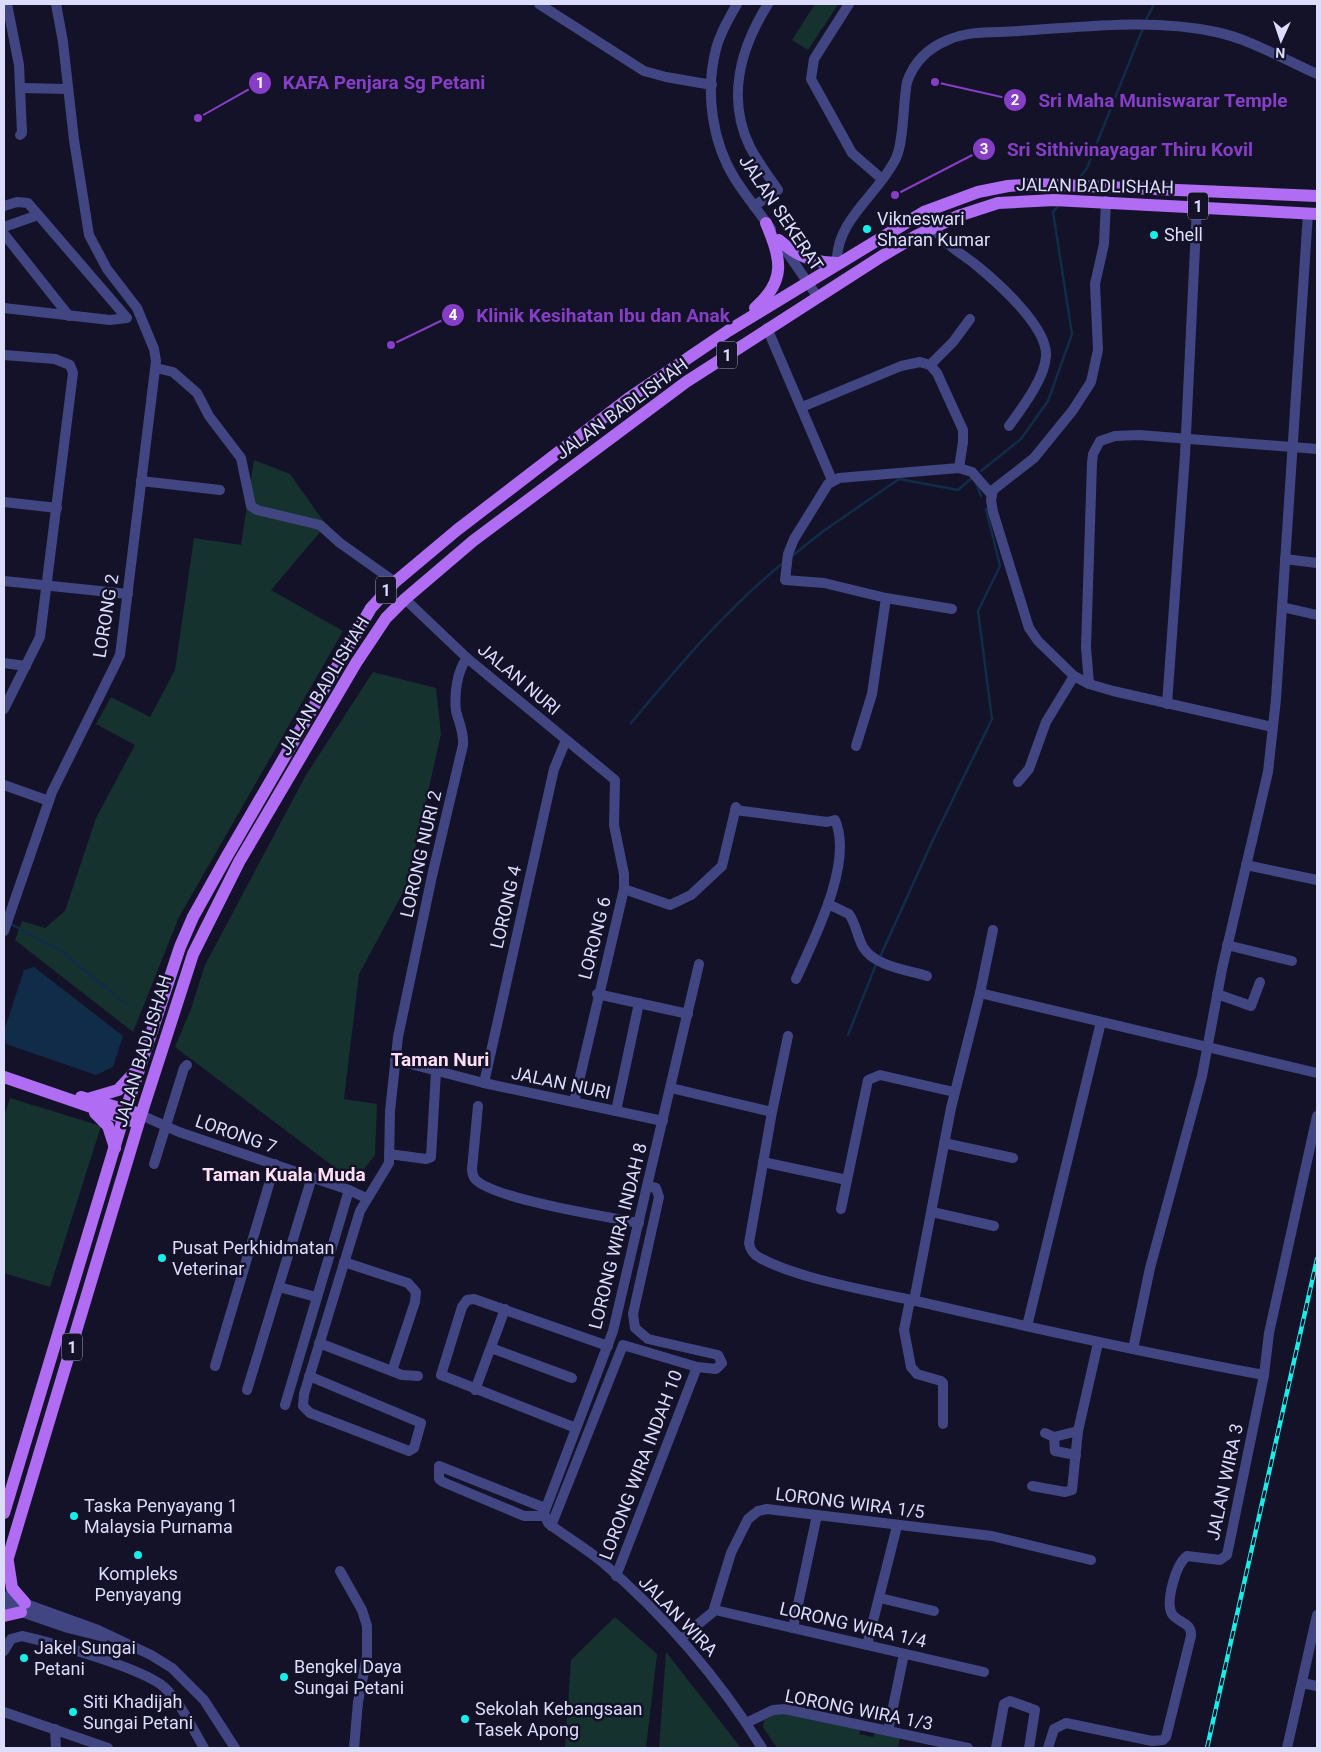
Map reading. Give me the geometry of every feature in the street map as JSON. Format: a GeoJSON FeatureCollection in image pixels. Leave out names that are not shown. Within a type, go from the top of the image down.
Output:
{"type":"FeatureCollection","features":[{"type":"Feature","properties":{"kind":"main road","name":"JALAN BADLISHAH"},"geometry":{"type":"LineString","coordinates":[[4,1513],[125,1114],[180,948],[193,917],[361,623],[395,582],[456,530],[630,398],[728,331],[807,281],[905,222],[942,203],[978,192],[1008,186],[1066,184],[1317,196]]}},
{"type":"Feature","properties":{"kind":"main road","name":"JALAN BADLISHAH"},"geometry":{"type":"LineString","coordinates":[[6,1566],[140,1119],[184,977],[200,938],[239,862],[356,663],[386,618],[404,599],[473,541],[643,412],[766,328],[817,296],[934,227],[958,216],[998,203],[1054,200],[1106,201],[1312,213]]}},
{"type":"Feature","properties":{"kind":"main road"},"geometry":{"type":"LineString","coordinates":[[728,331],[765,299],[773,289],[778,276],[775,246],[766,222]]}},
{"type":"Feature","properties":{"kind":"main road"},"geometry":{"type":"LineString","coordinates":[[779,240],[802,256],[819,262],[837,263]]}},
{"type":"Feature","properties":{"kind":"main road"},"geometry":{"type":"LineString","coordinates":[[227,856],[239,862]]}},
{"type":"Feature","properties":{"kind":"main road"},"geometry":{"type":"LineString","coordinates":[[85,1102],[118,1090],[141,1066]]}},
{"type":"Feature","properties":{"kind":"main road"},"geometry":{"type":"LineString","coordinates":[[4,1076],[140,1119]]}},
{"type":"Feature","properties":{"kind":"main road"},"geometry":{"type":"LineString","coordinates":[[85,1102],[105,1121],[115,1148]]}},
{"type":"Feature","properties":{"kind":"main road"},"geometry":{"type":"LineString","coordinates":[[4,1616],[23,1608],[12,1588],[6,1566]]}},
{"type":"Feature","properties":{"kind":"street"},"geometry":{"type":"LineString","coordinates":[[7,4],[19,65],[22,133],[20,135]]}},
{"type":"Feature","properties":{"kind":"street","name":"LORONG 2"},"geometry":{"type":"LineString","coordinates":[[4,931],[49,801],[120,655],[156,368],[156,354],[134,303],[107,269],[89,235],[63,42],[56,4]]}},
{"type":"Feature","properties":{"kind":"street"},"geometry":{"type":"LineString","coordinates":[[539,4],[644,70],[666,77],[712,85]]}},
{"type":"Feature","properties":{"kind":"street","name":"JALAN SEKERAT"},"geometry":{"type":"LineString","coordinates":[[737,4],[725,26],[716,50],[712,85],[713,114],[718,144],[735,179],[817,296]]}},
{"type":"Feature","properties":{"kind":"street"},"geometry":{"type":"LineString","coordinates":[[754,206],[778,190],[750,146],[742,121],[738,94],[744,49],[768,4]]}},
{"type":"Feature","properties":{"kind":"street"},"geometry":{"type":"LineString","coordinates":[[849,4],[814,59],[812,80],[852,154],[882,179]]}},
{"type":"Feature","properties":{"kind":"street"},"geometry":{"type":"LineString","coordinates":[[837,263],[838,247],[845,230],[882,179],[898,152],[909,76],[918,62],[935,46],[967,34],[1128,25],[1161,25],[1223,34],[1317,74]]}},
{"type":"Feature","properties":{"kind":"street"},"geometry":{"type":"LineString","coordinates":[[21,88],[68,89]]}},
{"type":"Feature","properties":{"kind":"street"},"geometry":{"type":"LineString","coordinates":[[991,494],[996,487],[1034,458],[1073,410],[1091,382],[1098,350],[1096,284],[1104,244],[1106,201]]}},
{"type":"Feature","properties":{"kind":"street"},"geometry":{"type":"LineString","coordinates":[[4,206],[23,202],[28,203],[127,318],[110,320],[4,308]]}},
{"type":"Feature","properties":{"kind":"street"},"geometry":{"type":"LineString","coordinates":[[1167,704],[1185,438],[1197,206]]}},
{"type":"Feature","properties":{"kind":"street"},"geometry":{"type":"LineString","coordinates":[[1133,1350],[1150,1268],[1208,1046],[1227,946],[1268,772],[1312,213]]}},
{"type":"Feature","properties":{"kind":"street"},"geometry":{"type":"LineString","coordinates":[[4,227],[38,215]]}},
{"type":"Feature","properties":{"kind":"street"},"geometry":{"type":"LineString","coordinates":[[934,227],[949,246],[974,263],[1004,289],[1041,335],[1046,346],[1046,357],[1035,385],[1010,426]]}},
{"type":"Feature","properties":{"kind":"street"},"geometry":{"type":"LineString","coordinates":[[4,234],[69,316]]}},
{"type":"Feature","properties":{"kind":"street"},"geometry":{"type":"LineString","coordinates":[[930,364],[953,342],[970,319]]}},
{"type":"Feature","properties":{"kind":"street"},"geometry":{"type":"LineString","coordinates":[[766,328],[832,480]]}},
{"type":"Feature","properties":{"kind":"street"},"geometry":{"type":"LineString","coordinates":[[4,355],[56,359],[70,365],[73,373],[48,586],[40,637],[4,710]]}},
{"type":"Feature","properties":{"kind":"street"},"geometry":{"type":"LineString","coordinates":[[802,408],[901,366],[920,362],[930,364],[937,373],[963,430],[959,468]]}},
{"type":"Feature","properties":{"kind":"street"},"geometry":{"type":"LineString","coordinates":[[156,368],[173,372],[197,393],[210,416],[241,458],[251,506],[257,510],[320,525],[340,543],[395,582]]}},
{"type":"Feature","properties":{"kind":"street"},"geometry":{"type":"LineString","coordinates":[[1089,684],[1086,648],[1094,454],[1100,441],[1115,436],[1139,434],[1317,449]]}},
{"type":"Feature","properties":{"kind":"street"},"geometry":{"type":"LineString","coordinates":[[952,609],[886,598],[786,574],[788,554],[797,534],[832,480],[856,475],[959,468],[972,472],[991,494],[992,512],[1025,619],[1038,641],[1074,676],[1089,684],[1167,704],[1273,727]]}},
{"type":"Feature","properties":{"kind":"street"},"geometry":{"type":"LineString","coordinates":[[141,481],[220,490]]}},
{"type":"Feature","properties":{"kind":"street"},"geometry":{"type":"LineString","coordinates":[[4,502],[57,508]]}},
{"type":"Feature","properties":{"kind":"street"},"geometry":{"type":"LineString","coordinates":[[1285,559],[1317,563]]}},
{"type":"Feature","properties":{"kind":"street"},"geometry":{"type":"LineString","coordinates":[[4,581],[128,594]]}},
{"type":"Feature","properties":{"kind":"street"},"geometry":{"type":"LineString","coordinates":[[856,746],[872,694],[886,598]]}},
{"type":"Feature","properties":{"kind":"street","name":"JALAN NURI"},"geometry":{"type":"LineString","coordinates":[[404,599],[468,658],[615,780]]}},
{"type":"Feature","properties":{"kind":"street"},"geometry":{"type":"LineString","coordinates":[[1282,607],[1317,615]]}},
{"type":"Feature","properties":{"kind":"street","name":"LORONG NURI 2"},"geometry":{"type":"LineString","coordinates":[[309,1376],[421,1423],[414,1448],[409,1451],[306,1410],[302,1401],[309,1376],[344,1262],[366,1198],[387,1168],[395,1060],[405,1001],[463,745],[464,735],[456,700],[459,677],[468,658]]}},
{"type":"Feature","properties":{"kind":"street"},"geometry":{"type":"LineString","coordinates":[[4,663],[26,666]]}},
{"type":"Feature","properties":{"kind":"street"},"geometry":{"type":"LineString","coordinates":[[1018,782],[1029,769],[1046,722],[1074,676]]}},
{"type":"Feature","properties":{"kind":"street","name":"LORONG 4"},"geometry":{"type":"LineString","coordinates":[[484,1082],[554,769],[566,740]]}},
{"type":"Feature","properties":{"kind":"street","name":"LORONG 6"},"geometry":{"type":"LineString","coordinates":[[574,1102],[597,994],[624,889],[624,874],[614,825],[615,780]]}},
{"type":"Feature","properties":{"kind":"street"},"geometry":{"type":"LineString","coordinates":[[4,785],[49,801]]}},
{"type":"Feature","properties":{"kind":"street"},"geometry":{"type":"LineString","coordinates":[[624,889],[670,905],[691,895],[722,866],[735,809],[827,822],[835,820],[839,830],[840,844],[828,904],[796,979]]}},
{"type":"Feature","properties":{"kind":"street"},"geometry":{"type":"LineString","coordinates":[[1246,865],[1317,880]]}},
{"type":"Feature","properties":{"kind":"street"},"geometry":{"type":"LineString","coordinates":[[828,904],[849,914],[864,949],[879,960],[927,976]]}},
{"type":"Feature","properties":{"kind":"street"},"geometry":{"type":"LineString","coordinates":[[943,1424],[942,1384],[940,1381],[916,1374],[912,1367],[904,1330],[932,1212],[954,1092],[980,993],[993,930]]}},
{"type":"Feature","properties":{"kind":"street"},"geometry":{"type":"LineString","coordinates":[[1227,946],[1292,961]]}},
{"type":"Feature","properties":{"kind":"street","name":"LORONG WIRA INDAH 8"},"geometry":{"type":"LineString","coordinates":[[545,1512],[609,1343],[699,964]]}},
{"type":"Feature","properties":{"kind":"street"},"geometry":{"type":"LineString","coordinates":[[1217,994],[1251,1006],[1260,982]]}},
{"type":"Feature","properties":{"kind":"street"},"geometry":{"type":"LineString","coordinates":[[980,993],[1317,1073]]}},
{"type":"Feature","properties":{"kind":"street"},"geometry":{"type":"LineString","coordinates":[[597,994],[688,1014]]}},
{"type":"Feature","properties":{"kind":"street"},"geometry":{"type":"LineString","coordinates":[[616,1111],[639,1003]]}},
{"type":"Feature","properties":{"kind":"street"},"geometry":{"type":"LineString","coordinates":[[1026,1326],[1101,1022]]}},
{"type":"Feature","properties":{"kind":"street"},"geometry":{"type":"LineString","coordinates":[[788,1036],[748,1243],[753,1253],[773,1264],[802,1273],[912,1300],[1098,1343],[1264,1375]]}},
{"type":"Feature","properties":{"kind":"street","name":"JALAN NURI"},"geometry":{"type":"LineString","coordinates":[[395,1060],[484,1082],[663,1121]]}},
{"type":"Feature","properties":{"kind":"street"},"geometry":{"type":"LineString","coordinates":[[154,1164],[184,1068],[188,1066]]}},
{"type":"Feature","properties":{"kind":"street"},"geometry":{"type":"LineString","coordinates":[[389,1154],[426,1159],[431,1157],[436,1071]]}},
{"type":"Feature","properties":{"kind":"street"},"geometry":{"type":"LineString","coordinates":[[841,1209],[868,1080],[880,1075],[954,1092]]}},
{"type":"Feature","properties":{"kind":"street"},"geometry":{"type":"LineString","coordinates":[[671,1088],[772,1112]]}},
{"type":"Feature","properties":{"kind":"street"},"geometry":{"type":"LineString","coordinates":[[478,1106],[472,1174],[480,1182],[499,1192],[523,1199],[639,1223]]}},
{"type":"Feature","properties":{"kind":"street","name":"JALAN WIRA 3"},"geometry":{"type":"LineString","coordinates":[[1048,1748],[1054,1728],[1066,1723],[1074,1723],[1143,1744],[1163,1740],[1166,1737],[1191,1636],[1188,1626],[1173,1616],[1171,1612],[1170,1600],[1175,1574],[1181,1562],[1187,1556],[1220,1560],[1226,1558],[1264,1375],[1269,1333],[1317,1116]]}},
{"type":"Feature","properties":{"kind":"street","name":"LORONG 7"},"geometry":{"type":"LineString","coordinates":[[140,1119],[312,1176],[366,1198]]}},
{"type":"Feature","properties":{"kind":"street"},"geometry":{"type":"LineString","coordinates":[[944,1143],[1013,1158]]}},
{"type":"Feature","properties":{"kind":"street"},"geometry":{"type":"LineString","coordinates":[[763,1162],[847,1180]]}},
{"type":"Feature","properties":{"kind":"street"},"geometry":{"type":"LineString","coordinates":[[214,1366],[275,1164]]}},
{"type":"Feature","properties":{"kind":"street"},"geometry":{"type":"LineString","coordinates":[[247,1390],[312,1176]]}},
{"type":"Feature","properties":{"kind":"street"},"geometry":{"type":"LineString","coordinates":[[576,1428],[475,1390],[443,1376],[441,1372],[462,1307],[470,1299],[609,1343],[622,1345],[696,1367],[716,1369],[722,1364],[721,1359],[714,1353],[648,1339],[635,1328],[633,1314],[659,1197],[656,1188],[647,1186]]}},
{"type":"Feature","properties":{"kind":"street"},"geometry":{"type":"LineString","coordinates":[[285,1406],[349,1190]]}},
{"type":"Feature","properties":{"kind":"street"},"geometry":{"type":"LineString","coordinates":[[932,1212],[994,1226]]}},
{"type":"Feature","properties":{"kind":"street"},"geometry":{"type":"LineString","coordinates":[[344,1262],[408,1283],[414,1289],[415,1302],[392,1371]]}},
{"type":"Feature","properties":{"kind":"street"},"geometry":{"type":"LineString","coordinates":[[279,1286],[316,1297]]}},
{"type":"Feature","properties":{"kind":"street"},"geometry":{"type":"LineString","coordinates":[[475,1390],[506,1309]]}},
{"type":"Feature","properties":{"kind":"street"},"geometry":{"type":"LineString","coordinates":[[319,1343],[402,1375],[418,1376]]}},
{"type":"Feature","properties":{"kind":"street"},"geometry":{"type":"LineString","coordinates":[[1032,1486],[1065,1492],[1072,1490],[1078,1431],[1098,1343]]}},
{"type":"Feature","properties":{"kind":"street"},"geometry":{"type":"LineString","coordinates":[[552,1526],[622,1345]]}},
{"type":"Feature","properties":{"kind":"street"},"geometry":{"type":"LineString","coordinates":[[491,1348],[572,1378]]}},
{"type":"Feature","properties":{"kind":"street","name":"LORONG WIRA INDAH 10"},"geometry":{"type":"LineString","coordinates":[[616,1576],[696,1367]]}},
{"type":"Feature","properties":{"kind":"street"},"geometry":{"type":"LineString","coordinates":[[1076,1455],[1054,1451],[1050,1435],[1078,1431]]}},
{"type":"Feature","properties":{"kind":"street"},"geometry":{"type":"LineString","coordinates":[[439,1466],[545,1512],[524,1516],[443,1482],[439,1478],[439,1466]]}},
{"type":"Feature","properties":{"kind":"street","name":"LORONG WIRA 1/5"},"geometry":{"type":"LineString","coordinates":[[714,1610],[730,1553],[748,1519],[758,1511],[767,1509],[992,1536],[1091,1560]]}},
{"type":"Feature","properties":{"kind":"street","name":"JALAN WIRA"},"geometry":{"type":"LineString","coordinates":[[545,1512],[552,1526],[595,1556],[681,1638],[746,1723],[762,1748]]}},
{"type":"Feature","properties":{"kind":"street"},"geometry":{"type":"LineString","coordinates":[[793,1628],[817,1515]]}},
{"type":"Feature","properties":{"kind":"street"},"geometry":{"type":"LineString","coordinates":[[867,1645],[897,1526]]}},
{"type":"Feature","properties":{"kind":"street"},"geometry":{"type":"LineString","coordinates":[[340,1571],[362,1610],[367,1626],[368,1656],[358,1702],[354,1748]]}},
{"type":"Feature","properties":{"kind":"street"},"geometry":{"type":"LineString","coordinates":[[4,1596],[23,1608],[68,1628],[117,1640],[151,1655],[181,1675],[204,1700],[235,1748]]}},
{"type":"Feature","properties":{"kind":"street"},"geometry":{"type":"LineString","coordinates":[[880,1598],[934,1611]]}},
{"type":"Feature","properties":{"kind":"street"},"geometry":{"type":"LineString","coordinates":[[4,1606],[23,1608]]}},
{"type":"Feature","properties":{"kind":"street"},"geometry":{"type":"LineString","coordinates":[[681,1638],[714,1610]]}},
{"type":"Feature","properties":{"kind":"street","name":"LORONG WIRA 1/4"},"geometry":{"type":"LineString","coordinates":[[714,1610],[984,1672]]}},
{"type":"Feature","properties":{"kind":"street"},"geometry":{"type":"LineString","coordinates":[[1287,1748],[1317,1615]]}},
{"type":"Feature","properties":{"kind":"street"},"geometry":{"type":"LineString","coordinates":[[4,1651],[7,1643],[16,1636],[29,1638],[119,1666],[157,1682],[172,1696],[204,1748]]}},
{"type":"Feature","properties":{"kind":"street"},"geometry":{"type":"LineString","coordinates":[[888,1731],[904,1654]]}},
{"type":"Feature","properties":{"kind":"street"},"geometry":{"type":"LineString","coordinates":[[1302,1683],[1317,1686]]}},
{"type":"Feature","properties":{"kind":"street"},"geometry":{"type":"LineString","coordinates":[[996,1748],[1006,1701],[1035,1710],[1029,1748]]}},
{"type":"Feature","properties":{"kind":"street","name":"LORONG WIRA 1/3"},"geometry":{"type":"LineString","coordinates":[[746,1723],[778,1709],[968,1748]]}},
{"type":"Feature","properties":{"kind":"street"},"geometry":{"type":"LineString","coordinates":[[4,1712],[108,1748]]}},
{"type":"Feature","properties":{"kind":"street"},"geometry":{"type":"LineString","coordinates":[[55,1729],[56,1748]]}},
{"type":"Feature","properties":{"kind":"green space"},"geometry":{"type":"Polygon","coordinates":[[[815,4],[837,4],[837,6],[808,50],[792,40],[815,4]]]}},
{"type":"Feature","properties":{"kind":"green space"},"geometry":{"type":"Polygon","coordinates":[[[254,460],[290,474],[326,525],[271,590],[343,631],[179,917],[133,1032],[15,940],[22,921],[45,928],[65,911],[96,818],[135,745],[96,724],[111,697],[150,717],[175,670],[194,538],[241,545],[254,460]]]}},
{"type":"Feature","properties":{"kind":"green space"},"geometry":{"type":"Polygon","coordinates":[[[373,672],[436,688],[441,734],[407,885],[359,974],[344,1099],[377,1104],[375,1155],[354,1182],[175,1047],[191,1009],[205,965],[306,775],[373,672]]]}},
{"type":"Feature","properties":{"kind":"green space"},"geometry":{"type":"Polygon","coordinates":[[[10,1098],[101,1126],[50,1287],[4,1273],[4,1117],[10,1098]]]}},
{"type":"Feature","properties":{"kind":"green space"},"geometry":{"type":"Polygon","coordinates":[[[615,1617],[657,1654],[646,1748],[565,1748],[571,1660],[615,1617]]]}},
{"type":"Feature","properties":{"kind":"green space"},"geometry":{"type":"Polygon","coordinates":[[[666,1652],[741,1748],[659,1748],[666,1652]]]}},
{"type":"Feature","properties":{"kind":"green space"},"geometry":{"type":"Polygon","coordinates":[[[779,1712],[861,1729],[859,1734],[873,1737],[875,1732],[900,1738],[898,1748],[777,1748],[763,1727],[764,1720],[779,1712]]]}},
{"type":"Feature","properties":{"kind":"water"},"geometry":{"type":"Polygon","coordinates":[[[34,967],[123,1036],[113,1067],[96,1075],[6,1044],[4,1031],[24,970],[34,967]]]}},
{"type":"Feature","properties":{"kind":"waterway"},"geometry":{"type":"LineString","coordinates":[[1145,22],[1154,4]]}},
{"type":"Feature","properties":{"kind":"waterway"},"geometry":{"type":"LineString","coordinates":[[1077,181],[1087,168],[1143,28]]}},
{"type":"Feature","properties":{"kind":"waterway"},"geometry":{"type":"LineString","coordinates":[[981,471],[1021,439],[1048,401],[1072,334],[1053,212],[1059,205]]}},
{"type":"Feature","properties":{"kind":"waterway"},"geometry":{"type":"LineString","coordinates":[[791,557],[822,532],[899,479],[958,490],[973,477]]}},
{"type":"Feature","properties":{"kind":"waterway"},"geometry":{"type":"LineString","coordinates":[[976,483],[981,496]]}},
{"type":"Feature","properties":{"kind":"waterway"},"geometry":{"type":"LineString","coordinates":[[880,957],[932,842],[992,719],[978,611],[1000,566],[986,509]]}},
{"type":"Feature","properties":{"kind":"waterway"},"geometry":{"type":"LineString","coordinates":[[631,723],[722,619],[783,563]]}},
{"type":"Feature","properties":{"kind":"waterway"},"geometry":{"type":"LineString","coordinates":[[9,923],[61,951],[126,1004]]}},
{"type":"Feature","properties":{"kind":"waterway"},"geometry":{"type":"LineString","coordinates":[[848,1035],[877,962]]}},
{"type":"Feature","properties":{"kind":"railway"},"geometry":{"type":"LineString","coordinates":[[1207,1748],[1317,1259]]}},
{"type":"Feature","properties":{"kind":"place","name":"Sri Maha Muniswarar Temple"},"geometry":{"type":"Point","coordinates":[935,82]}},
{"type":"Feature","properties":{"kind":"place","name":"KAFA Penjara Sg Petani"},"geometry":{"type":"Point","coordinates":[198,118]}},
{"type":"Feature","properties":{"kind":"place","name":"Sri Sithivinayagar Thiru Kovil"},"geometry":{"type":"Point","coordinates":[895,195]}},
{"type":"Feature","properties":{"kind":"place","name":"Vikneswari Sharan Kumar"},"geometry":{"type":"Point","coordinates":[867,229]}},
{"type":"Feature","properties":{"kind":"place","name":"Shell"},"geometry":{"type":"Point","coordinates":[1154,235]}},
{"type":"Feature","properties":{"kind":"place","name":"Klinik Kesihatan Ibu dan Anak"},"geometry":{"type":"Point","coordinates":[391,345]}},
{"type":"Feature","properties":{"kind":"place","name":"Pusat Perkhidmatan Veterinar"},"geometry":{"type":"Point","coordinates":[162,1258]}},
{"type":"Feature","properties":{"kind":"place","name":"Taska Penyayang 1 Malaysia Purnama"},"geometry":{"type":"Point","coordinates":[74,1516]}},
{"type":"Feature","properties":{"kind":"place","name":"Kompleks Penyayang"},"geometry":{"type":"Point","coordinates":[138,1555]}},
{"type":"Feature","properties":{"kind":"place","name":"Jakel Sungai Petani"},"geometry":{"type":"Point","coordinates":[24,1658]}},
{"type":"Feature","properties":{"kind":"place","name":"Bengkel Daya Sungai Petani"},"geometry":{"type":"Point","coordinates":[284,1677]}},
{"type":"Feature","properties":{"kind":"place","name":"Siti Khadijah Sungai Petani"},"geometry":{"type":"Point","coordinates":[73,1712]}},
{"type":"Feature","properties":{"kind":"place","name":"Sekolah Kebangsaan Tasek Apong"},"geometry":{"type":"Point","coordinates":[465,1719]}},
{"type":"Feature","properties":{"kind":"district","name":"Taman Nuri"},"geometry":{"type":"Point","coordinates":[440,1059]}},
{"type":"Feature","properties":{"kind":"district","name":"Taman Kuala Muda"},"geometry":{"type":"Point","coordinates":[284,1174]}}]}
